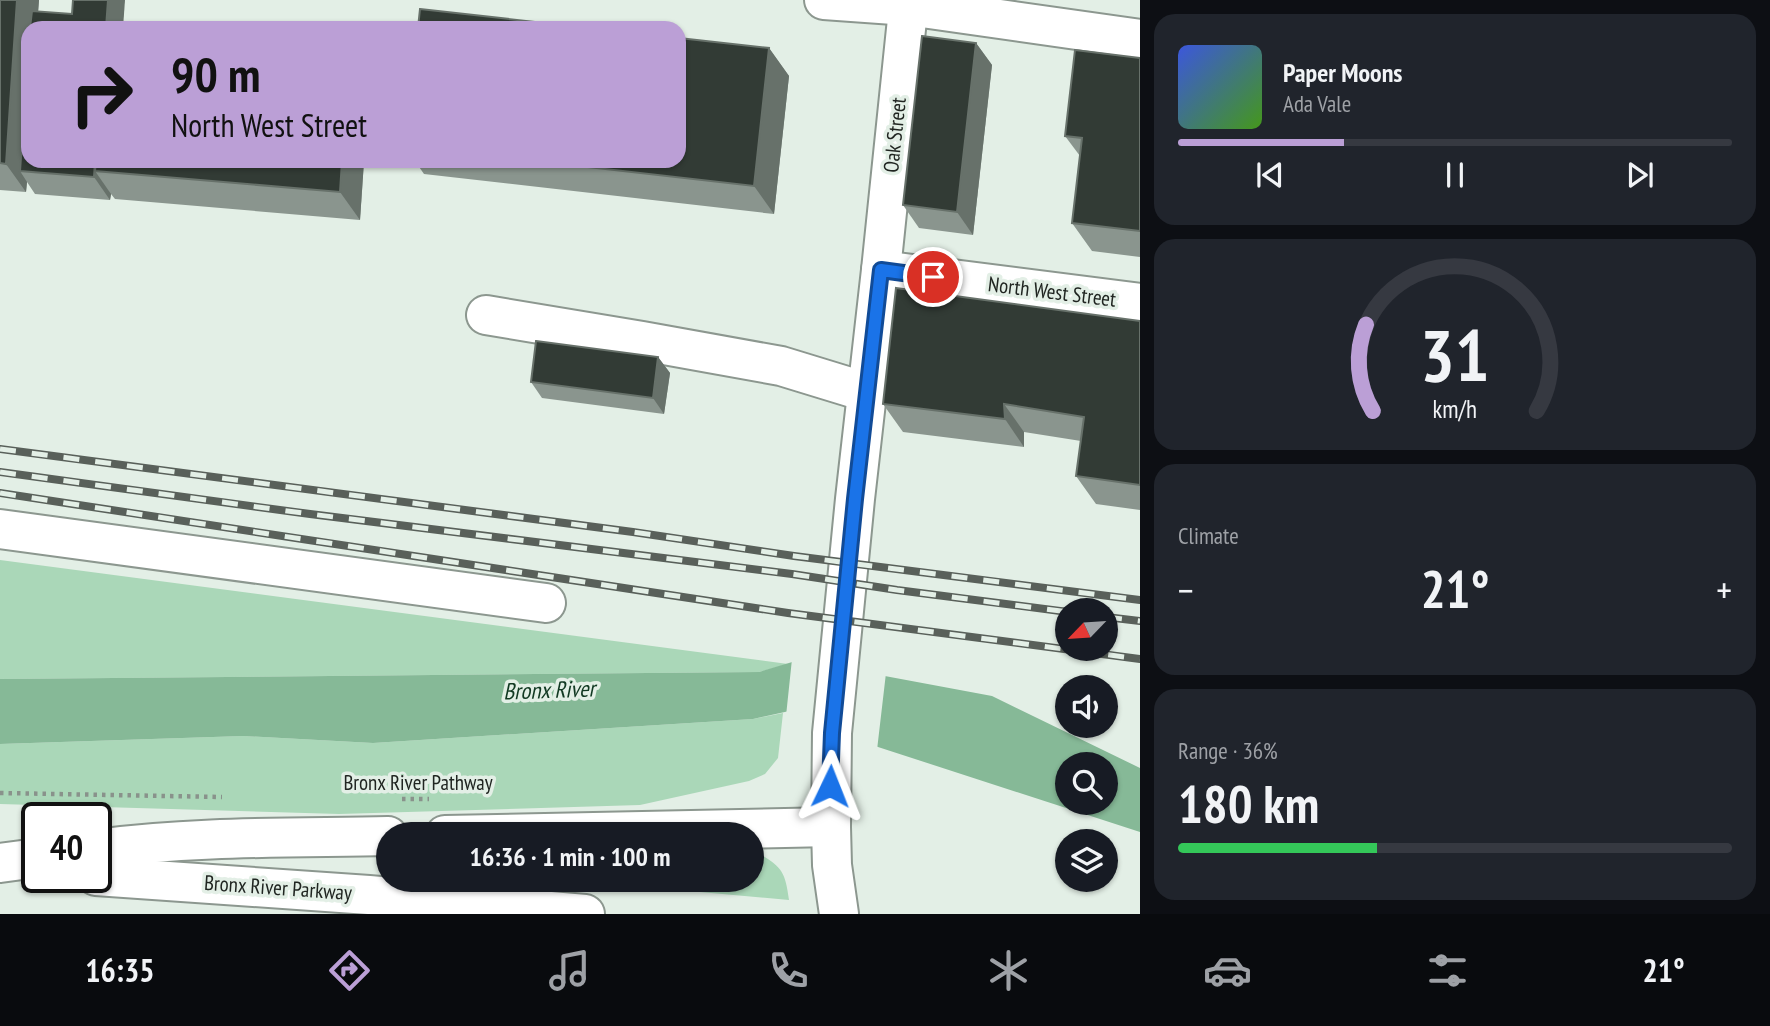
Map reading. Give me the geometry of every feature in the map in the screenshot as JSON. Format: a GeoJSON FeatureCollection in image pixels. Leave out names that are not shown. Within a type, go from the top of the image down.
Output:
{"type":"FeatureCollection","features":[{"type":"Feature","properties":{"kind":"main road"},"geometry":{"type":"LineString","coordinates":[[824,0],[908,3],[1140,39]]}},
{"type":"Feature","properties":{"kind":"main road","name":"Oak Street"},"geometry":{"type":"LineString","coordinates":[[838,908],[832,865],[831,755],[866,392],[908,3]]}},
{"type":"Feature","properties":{"kind":"main road","name":"North West Street"},"geometry":{"type":"LineString","coordinates":[[881,270],[1140,303]]}},
{"type":"Feature","properties":{"kind":"main road"},"geometry":{"type":"LineString","coordinates":[[486,315],[781,366],[866,392]]}},
{"type":"Feature","properties":{"kind":"main road"},"geometry":{"type":"LineString","coordinates":[[0,529],[546,603]]}},
{"type":"Feature","properties":{"kind":"main road"},"geometry":{"type":"LineString","coordinates":[[442,817],[831,827]]}},
{"type":"Feature","properties":{"kind":"main road"},"geometry":{"type":"LineString","coordinates":[[112,848],[231,839],[376,836]]}},
{"type":"Feature","properties":{"kind":"main road"},"geometry":{"type":"LineString","coordinates":[[0,863],[21,860]]}},
{"type":"Feature","properties":{"kind":"main road"},"geometry":{"type":"LineString","coordinates":[[0,871],[21,872]]}},
{"type":"Feature","properties":{"kind":"main road","name":"Bronx River Parkway"},"geometry":{"type":"LineString","coordinates":[[112,877],[369,895],[585,914]]}},
{"type":"Feature","properties":{"kind":"path"},"geometry":{"type":"LineString","coordinates":[[0,793],[230,797]]}},
{"type":"Feature","properties":{"kind":"path","name":"Bronx River Pathway"},"geometry":{"type":"LineString","coordinates":[[396,799],[442,817]]}},
{"type":"Feature","properties":{"kind":"shaded area"},"geometry":{"type":"Polygon","coordinates":[[[0,560],[788,664],[759,672],[0,679],[0,560]]]}},
{"type":"Feature","properties":{"kind":"shaded area"},"geometry":{"type":"Polygon","coordinates":[[[783,713],[778,758],[765,774],[749,781],[640,805],[339,814],[112,807],[112,802],[0,804],[0,744],[243,736],[373,743],[753,719],[783,713]]]}},
{"type":"Feature","properties":{"kind":"shaded area"},"geometry":{"type":"Polygon","coordinates":[[[764,857],[783,875],[789,900],[700,892],[764,892],[764,857]]]}},
{"type":"Feature","properties":{"kind":"water","name":"Bronx River"},"geometry":{"type":"Polygon","coordinates":[[[799,660],[992,696],[1055,727],[1055,738],[1078,738],[1107,752],[1055,752],[1055,804],[878,747],[803,708],[753,719],[373,743],[243,736],[0,744],[0,679],[759,672],[799,660]]]}},
{"type":"Feature","properties":{"kind":"water"},"geometry":{"type":"Polygon","coordinates":[[[1118,757],[1140,768],[1140,832],[1088,815],[1118,815],[1118,757]]]}},
{"type":"Feature","properties":{"kind":"pier"},"geometry":{"type":"Polygon","coordinates":[[[800,657],[886,673],[877,750],[803,712],[786,716],[792,659],[800,657]]]}},
{"type":"Feature","properties":{"kind":"building"},"geometry":{"type":"Polygon","coordinates":[[[0,0],[17,0],[6,164],[0,163],[0,0]]]}},
{"type":"Feature","properties":{"kind":"building"},"geometry":{"type":"Polygon","coordinates":[[[73,0],[108,0],[106,21],[31,21],[32,11],[72,14],[73,0]]]}},
{"type":"Feature","properties":{"kind":"building"},"geometry":{"type":"Polygon","coordinates":[[[420,9],[527,21],[419,21],[420,9]]]}},
{"type":"Feature","properties":{"kind":"building"},"geometry":{"type":"Polygon","coordinates":[[[922,36],[976,43],[957,212],[903,205],[922,36]]]}},
{"type":"Feature","properties":{"kind":"building"},"geometry":{"type":"Polygon","coordinates":[[[686,39],[769,48],[754,186],[596,168],[686,168],[686,39]]]}},
{"type":"Feature","properties":{"kind":"building"},"geometry":{"type":"Polygon","coordinates":[[[1075,50],[1140,58],[1140,231],[1072,223],[1082,138],[1065,136],[1075,50]]]}},
{"type":"Feature","properties":{"kind":"building"},"geometry":{"type":"Polygon","coordinates":[[[21,157],[21,168],[95,168],[94,177],[20,171],[21,157]]]}},
{"type":"Feature","properties":{"kind":"building"},"geometry":{"type":"Polygon","coordinates":[[[95,168],[342,168],[340,192],[95,171],[95,168]]]}},
{"type":"Feature","properties":{"kind":"building"},"geometry":{"type":"Polygon","coordinates":[[[896,288],[1140,321],[1140,485],[1076,476],[1084,417],[1004,404],[1005,419],[883,404],[896,288]]]}},
{"type":"Feature","properties":{"kind":"building"},"geometry":{"type":"Polygon","coordinates":[[[536,341],[658,357],[653,398],[531,382],[536,341]]]}},
{"type":"Feature","properties":{"kind":"railway"},"geometry":{"type":"LineString","coordinates":[[0,449],[1140,600]]}},
{"type":"Feature","properties":{"kind":"railway"},"geometry":{"type":"LineString","coordinates":[[0,472],[1055,610]]}},
{"type":"Feature","properties":{"kind":"railway"},"geometry":{"type":"LineString","coordinates":[[0,493],[788,613],[1140,659]]}},
{"type":"Feature","properties":{"kind":"railway"},"geometry":{"type":"LineString","coordinates":[[1118,618],[1140,621]]}},
{"type":"Feature","properties":{"kind":"route"},"geometry":{"type":"LineString","coordinates":[[830,786],[832,733],[855,499],[881,270],[933,277]]}}]}
